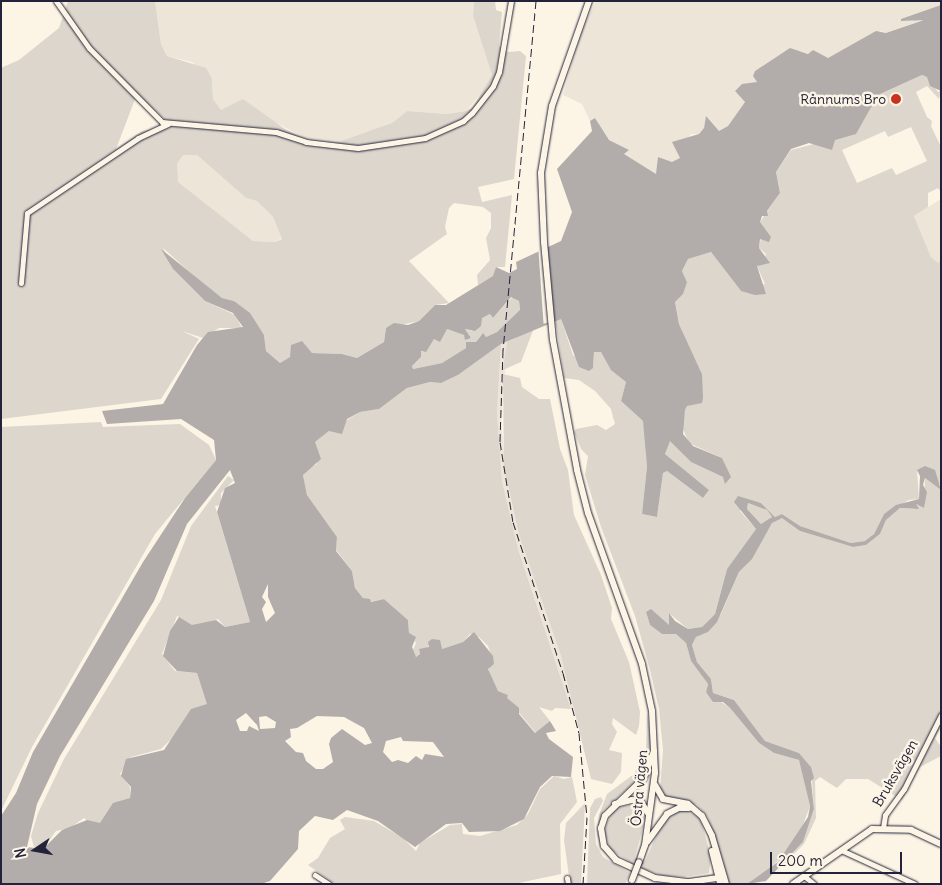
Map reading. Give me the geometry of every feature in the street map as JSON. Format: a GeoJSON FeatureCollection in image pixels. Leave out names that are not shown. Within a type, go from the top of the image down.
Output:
{"type":"FeatureCollection","features":[{"type":"Feature","properties":{"kind":"street"},"geometry":{"type":"LineString","coordinates":[[56,1],[89,48],[153,114],[168,124],[276,132],[306,142],[343,148],[425,138],[463,120],[493,86],[499,72],[511,1]]}},
{"type":"Feature","properties":{"kind":"street","name":"Östra vägen"},"geometry":{"type":"LineString","coordinates":[[589,1],[570,49],[552,106],[541,173],[544,242],[551,324],[559,384],[579,478],[642,664],[652,711],[656,746],[654,784],[645,845],[632,882]]}},
{"type":"Feature","properties":{"kind":"street"},"geometry":{"type":"LineString","coordinates":[[21,282],[27,213],[105,158],[168,124]]}},
{"type":"Feature","properties":{"kind":"street","name":"Bruksvägen"},"geometry":{"type":"LineString","coordinates":[[793,884],[866,832],[883,828],[885,815],[908,780],[941,715]]}},
{"type":"Feature","properties":{"kind":"street"},"geometry":{"type":"LineString","coordinates":[[654,784],[662,799],[693,808],[708,827],[722,881],[669,881],[616,860],[608,852],[601,834],[605,816],[642,779],[656,746]]}},
{"type":"Feature","properties":{"kind":"street"},"geometry":{"type":"LineString","coordinates":[[614,805],[632,800],[641,802],[650,817]]}},
{"type":"Feature","properties":{"kind":"street"},"geometry":{"type":"LineString","coordinates":[[645,845],[671,811],[693,808]]}},
{"type":"Feature","properties":{"kind":"street"},"geometry":{"type":"LineString","coordinates":[[883,828],[916,831],[941,844]]}},
{"type":"Feature","properties":{"kind":"street"},"geometry":{"type":"LineString","coordinates":[[841,850],[915,884]]}},
{"type":"Feature","properties":{"kind":"street"},"geometry":{"type":"LineString","coordinates":[[315,875],[329,884]]}},
{"type":"Feature","properties":{"kind":"street"},"geometry":{"type":"LineString","coordinates":[[804,876],[814,884]]}},
{"type":"Feature","properties":{"kind":"shaded area"},"geometry":{"type":"Polygon","coordinates":[[[68,1],[155,1],[161,44],[167,56],[206,68],[212,79],[213,99],[221,110],[243,99],[285,129],[309,140],[336,143],[392,123],[407,111],[447,114],[466,111],[473,107],[492,75],[473,16],[474,1],[495,1],[496,10],[502,12],[499,46],[507,52],[520,51],[526,56],[514,179],[478,187],[482,202],[512,195],[505,267],[496,267],[494,276],[478,285],[477,275],[490,260],[486,238],[491,228],[491,213],[483,207],[454,203],[449,208],[445,227],[447,234],[409,261],[449,303],[435,305],[419,321],[386,328],[384,342],[357,358],[342,354],[312,353],[307,348],[280,363],[266,351],[264,335],[234,301],[222,298],[204,285],[163,248],[173,269],[205,301],[235,315],[242,328],[219,328],[203,338],[182,331],[199,339],[161,399],[1,419],[1,68],[19,60],[59,28],[68,1]],[[137,94],[116,149],[142,131],[159,128],[167,121],[137,94]],[[183,155],[177,164],[178,182],[253,241],[276,242],[282,239],[273,217],[257,201],[246,198],[197,155],[183,155]]]}},
{"type":"Feature","properties":{"kind":"shaded area"},"geometry":{"type":"Polygon","coordinates":[[[155,1],[474,1],[473,16],[492,75],[486,88],[466,111],[447,114],[407,111],[392,123],[362,136],[336,143],[309,140],[273,121],[229,107],[221,110],[213,99],[212,79],[192,62],[167,56],[161,44],[155,1]]]}},
{"type":"Feature","properties":{"kind":"shaded area"},"geometry":{"type":"Polygon","coordinates":[[[596,1],[941,1],[941,5],[901,21],[926,19],[886,33],[881,31],[828,58],[790,49],[755,71],[757,82],[735,91],[745,102],[728,126],[719,131],[706,117],[704,128],[699,134],[691,134],[680,152],[680,158],[656,174],[623,154],[629,150],[609,140],[601,132],[596,118],[590,121],[582,104],[563,95],[581,31],[596,1]]]}},
{"type":"Feature","properties":{"kind":"shaded area"},"geometry":{"type":"Polygon","coordinates":[[[941,5],[941,91],[930,86],[927,77],[922,75],[878,95],[856,134],[835,140],[832,150],[809,143],[791,149],[776,172],[780,193],[767,211],[768,216],[762,216],[760,222],[771,237],[769,242],[760,239],[759,248],[770,263],[757,266],[766,294],[755,295],[741,291],[711,252],[688,259],[682,271],[687,282],[683,294],[675,302],[679,324],[702,374],[703,398],[702,403],[687,406],[683,434],[693,446],[722,458],[731,477],[725,484],[723,477],[691,462],[670,441],[665,454],[709,490],[703,498],[667,471],[663,473],[657,517],[642,514],[647,466],[643,421],[621,401],[626,382],[611,370],[601,352],[594,352],[593,368],[589,371],[579,367],[561,319],[501,344],[458,375],[441,383],[430,382],[407,388],[379,409],[360,412],[347,419],[342,434],[329,431],[315,442],[321,459],[303,475],[307,495],[337,537],[336,551],[352,571],[355,588],[363,598],[370,599],[371,602],[384,599],[408,620],[409,633],[416,637],[412,647],[416,657],[420,654],[419,649],[429,647],[428,642],[432,639],[440,640],[442,649],[463,642],[474,632],[493,656],[494,664],[488,669],[498,691],[508,695],[507,698],[519,708],[519,714],[535,733],[550,721],[556,731],[546,733],[549,739],[573,757],[571,777],[552,776],[540,787],[524,819],[500,831],[469,832],[462,823],[446,824],[415,847],[378,821],[347,810],[333,820],[315,816],[299,831],[298,849],[270,881],[261,884],[1,884],[1,816],[16,793],[33,752],[143,562],[185,498],[216,460],[214,440],[181,419],[107,424],[102,411],[163,404],[197,345],[208,332],[243,327],[233,313],[205,301],[173,269],[161,249],[222,298],[234,301],[250,313],[264,335],[266,351],[280,363],[290,357],[291,345],[302,341],[312,353],[342,354],[357,358],[384,342],[386,328],[394,323],[408,325],[419,321],[435,305],[446,305],[493,276],[496,267],[509,273],[517,269],[516,262],[561,241],[572,212],[557,169],[592,131],[590,121],[595,118],[609,140],[629,150],[624,154],[656,174],[658,157],[672,162],[680,158],[672,142],[699,134],[704,128],[706,116],[719,131],[728,126],[745,102],[735,91],[742,84],[757,82],[753,76],[755,71],[790,48],[808,54],[813,50],[828,58],[876,31],[886,33],[924,20],[901,21],[901,19],[941,5]],[[511,297],[493,318],[490,314],[482,318],[481,326],[475,331],[465,329],[471,338],[465,340],[464,335],[447,329],[440,342],[434,339],[426,352],[421,351],[421,357],[412,366],[413,369],[442,363],[466,348],[466,342],[476,342],[483,333],[486,337],[497,332],[520,310],[519,301],[511,297]],[[230,470],[187,524],[154,601],[60,756],[37,804],[27,847],[43,849],[62,830],[87,820],[100,823],[113,803],[130,798],[131,787],[121,776],[126,759],[164,750],[191,709],[207,704],[197,673],[177,671],[163,656],[170,631],[179,617],[192,625],[216,620],[225,627],[250,622],[217,512],[225,488],[235,483],[230,470]],[[268,584],[262,597],[266,602],[262,609],[266,622],[275,613],[268,597],[268,584]],[[246,713],[236,720],[240,731],[247,731],[249,726],[259,731],[257,725],[246,713]],[[266,716],[259,717],[260,729],[275,728],[276,722],[266,716]],[[317,716],[297,728],[290,729],[291,737],[285,741],[296,752],[303,753],[306,761],[316,769],[323,769],[333,762],[329,744],[331,738],[342,729],[365,745],[372,743],[364,728],[344,717],[317,716]],[[401,737],[386,741],[383,752],[392,762],[398,760],[408,763],[416,756],[422,760],[425,754],[444,757],[433,742],[403,741],[401,737]]]}},
{"type":"Feature","properties":{"kind":"shaded area"},"geometry":{"type":"Polygon","coordinates":[[[922,75],[927,77],[938,92],[941,91],[939,99],[927,86],[916,92],[927,117],[932,121],[931,126],[941,147],[941,192],[938,188],[928,193],[928,207],[914,216],[931,257],[938,263],[941,259],[941,485],[917,471],[919,499],[909,500],[884,514],[874,534],[866,541],[851,543],[800,526],[782,514],[775,517],[761,503],[749,500],[740,511],[756,529],[727,569],[715,614],[702,627],[688,629],[670,614],[669,625],[646,612],[650,625],[662,634],[676,634],[686,643],[691,661],[708,684],[706,692],[730,708],[759,743],[774,753],[799,760],[810,806],[801,830],[785,854],[763,875],[747,884],[730,884],[708,817],[697,805],[667,797],[660,791],[663,750],[659,709],[650,670],[635,616],[601,527],[585,475],[588,456],[581,449],[574,432],[576,429],[597,425],[606,430],[615,424],[611,409],[595,391],[579,380],[564,378],[555,319],[561,319],[573,355],[593,368],[594,352],[601,352],[626,382],[621,401],[643,421],[646,441],[647,466],[642,514],[657,517],[663,473],[667,471],[703,498],[709,490],[665,454],[670,440],[691,462],[723,477],[722,458],[689,443],[682,427],[685,410],[702,374],[679,324],[675,301],[687,282],[682,271],[688,259],[711,252],[741,291],[765,284],[757,266],[763,263],[766,254],[759,248],[763,227],[760,222],[780,193],[776,172],[791,150],[856,133],[878,95],[922,75]],[[911,127],[888,137],[885,131],[842,150],[857,183],[892,168],[896,175],[927,161],[911,127]]]}},
{"type":"Feature","properties":{"kind":"shaded area"},"geometry":{"type":"Polygon","coordinates":[[[183,155],[197,155],[246,198],[257,201],[273,217],[282,238],[276,242],[253,241],[177,182],[177,164],[183,155]]]}},
{"type":"Feature","properties":{"kind":"shaded area"},"geometry":{"type":"Polygon","coordinates":[[[941,199],[941,259],[938,263],[931,257],[914,216],[941,199]]]}},
{"type":"Feature","properties":{"kind":"shaded area"},"geometry":{"type":"Polygon","coordinates":[[[512,297],[519,301],[520,311],[497,332],[486,337],[482,334],[476,342],[467,342],[466,348],[442,363],[413,369],[412,366],[421,357],[420,351],[424,352],[431,342],[447,329],[465,335],[466,339],[471,338],[465,329],[472,331],[482,318],[490,314],[493,318],[512,297]]]}},
{"type":"Feature","properties":{"kind":"shaded area"},"geometry":{"type":"Polygon","coordinates":[[[534,328],[521,362],[503,370],[507,342],[534,328]]]}},
{"type":"Feature","properties":{"kind":"shaded area"},"geometry":{"type":"Polygon","coordinates":[[[507,342],[501,423],[508,489],[519,535],[561,656],[576,707],[571,709],[518,549],[502,481],[497,413],[501,344],[507,342]]]}},
{"type":"Feature","properties":{"kind":"shaded area"},"geometry":{"type":"Polygon","coordinates":[[[501,344],[497,413],[502,481],[518,549],[571,709],[555,708],[552,711],[539,707],[550,721],[536,733],[506,697],[508,695],[498,691],[491,679],[488,667],[494,664],[488,646],[479,637],[470,634],[463,642],[442,649],[429,644],[427,649],[419,649],[420,654],[416,657],[412,652],[416,643],[409,633],[408,620],[384,599],[370,602],[363,598],[355,588],[352,571],[336,550],[337,537],[307,495],[303,475],[308,468],[317,464],[315,442],[329,431],[360,412],[379,409],[407,388],[430,382],[441,383],[458,375],[501,344]]]}},
{"type":"Feature","properties":{"kind":"shaded area"},"geometry":{"type":"Polygon","coordinates":[[[503,374],[520,378],[522,387],[539,399],[550,399],[560,449],[568,470],[574,515],[601,575],[612,608],[611,619],[629,662],[640,712],[639,726],[636,735],[613,718],[612,724],[617,732],[609,750],[622,753],[621,772],[612,784],[591,779],[561,656],[519,535],[504,468],[503,374]]]}},
{"type":"Feature","properties":{"kind":"shaded area"},"geometry":{"type":"Polygon","coordinates":[[[101,422],[103,427],[180,424],[209,445],[216,460],[155,534],[32,747],[1,811],[1,427],[101,422]]]}},
{"type":"Feature","properties":{"kind":"shaded area"},"geometry":{"type":"Polygon","coordinates":[[[925,466],[935,470],[941,490],[925,478],[923,485],[927,492],[924,508],[916,504],[919,509],[900,508],[886,520],[880,534],[866,545],[853,547],[800,531],[782,518],[772,523],[752,559],[739,572],[717,622],[708,632],[696,637],[692,645],[697,662],[711,679],[713,693],[734,700],[765,741],[799,753],[811,767],[814,778],[811,781],[814,809],[803,842],[766,881],[747,884],[778,862],[808,817],[810,806],[799,760],[774,753],[759,743],[730,708],[723,702],[713,702],[706,692],[708,684],[691,661],[686,643],[676,634],[662,634],[650,625],[646,612],[651,609],[669,625],[669,613],[675,621],[688,629],[702,627],[715,614],[727,569],[756,529],[734,502],[738,496],[761,503],[775,517],[782,514],[800,526],[851,543],[865,541],[874,534],[884,514],[896,505],[919,499],[920,476],[917,470],[925,466]],[[748,503],[747,509],[761,524],[772,517],[767,510],[748,503]]]}},
{"type":"Feature","properties":{"kind":"shaded area"},"geometry":{"type":"Polygon","coordinates":[[[228,476],[234,480],[221,493],[221,505],[215,506],[250,622],[225,627],[218,619],[195,627],[177,616],[162,654],[175,671],[197,673],[208,704],[161,749],[131,757],[120,774],[130,787],[130,798],[113,804],[108,819],[95,826],[84,818],[70,828],[56,831],[43,849],[34,847],[31,836],[38,813],[64,759],[161,600],[191,526],[228,476]]]}},
{"type":"Feature","properties":{"kind":"shaded area"},"geometry":{"type":"Polygon","coordinates":[[[925,478],[941,490],[941,727],[935,738],[941,747],[941,756],[920,767],[902,800],[868,779],[846,779],[837,788],[820,777],[815,781],[816,818],[804,844],[776,872],[803,842],[814,809],[811,767],[799,753],[765,741],[734,700],[713,693],[711,679],[697,662],[692,645],[696,637],[708,632],[721,614],[739,572],[747,564],[772,523],[782,517],[800,531],[853,547],[866,545],[880,534],[886,520],[900,508],[914,509],[916,504],[924,508],[925,478]]]}},
{"type":"Feature","properties":{"kind":"shaded area"},"geometry":{"type":"Polygon","coordinates":[[[748,503],[767,510],[772,517],[761,524],[747,509],[748,503]]]}},
{"type":"Feature","properties":{"kind":"shaded area"},"geometry":{"type":"Polygon","coordinates":[[[647,711],[651,743],[650,756],[644,773],[603,811],[598,833],[602,849],[597,835],[599,815],[607,794],[634,774],[646,751],[647,711]]]}},
{"type":"Feature","properties":{"kind":"shaded area"},"geometry":{"type":"Polygon","coordinates":[[[554,776],[564,779],[572,777],[577,802],[560,824],[561,874],[514,884],[335,884],[308,865],[318,858],[330,838],[345,829],[340,820],[345,817],[374,821],[403,838],[416,851],[420,843],[450,825],[462,824],[463,834],[480,836],[517,825],[528,814],[540,789],[554,776]]]}},
{"type":"Feature","properties":{"kind":"shaded area"},"geometry":{"type":"Polygon","coordinates":[[[601,797],[603,801],[594,818],[596,844],[603,857],[630,873],[625,884],[587,884],[590,808],[595,799],[601,797]]]}},
{"type":"Feature","properties":{"kind":"shaded area"},"geometry":{"type":"Polygon","coordinates":[[[585,803],[581,884],[570,884],[564,840],[566,823],[585,803]]]}},
{"type":"Feature","properties":{"kind":"shaded area"},"geometry":{"type":"Polygon","coordinates":[[[640,803],[647,813],[633,864],[610,849],[604,832],[611,814],[617,808],[640,803]]]}},
{"type":"Feature","properties":{"kind":"shaded area"},"geometry":{"type":"Polygon","coordinates":[[[684,809],[698,817],[702,824],[711,857],[709,873],[684,877],[663,876],[642,868],[661,825],[675,812],[684,809]]]}},
{"type":"Feature","properties":{"kind":"pier"},"geometry":{"type":"Polygon","coordinates":[[[547,244],[553,323],[544,323],[538,245],[547,244]]]}},
{"type":"Feature","properties":{"kind":"railway"},"geometry":{"type":"LineString","coordinates":[[536,1],[503,350],[500,442],[513,522],[563,673],[579,733],[587,817],[583,884]]}},
{"type":"Feature","properties":{"kind":"place","name":"Rånnums Bro"},"geometry":{"type":"Point","coordinates":[896,99]}}]}
